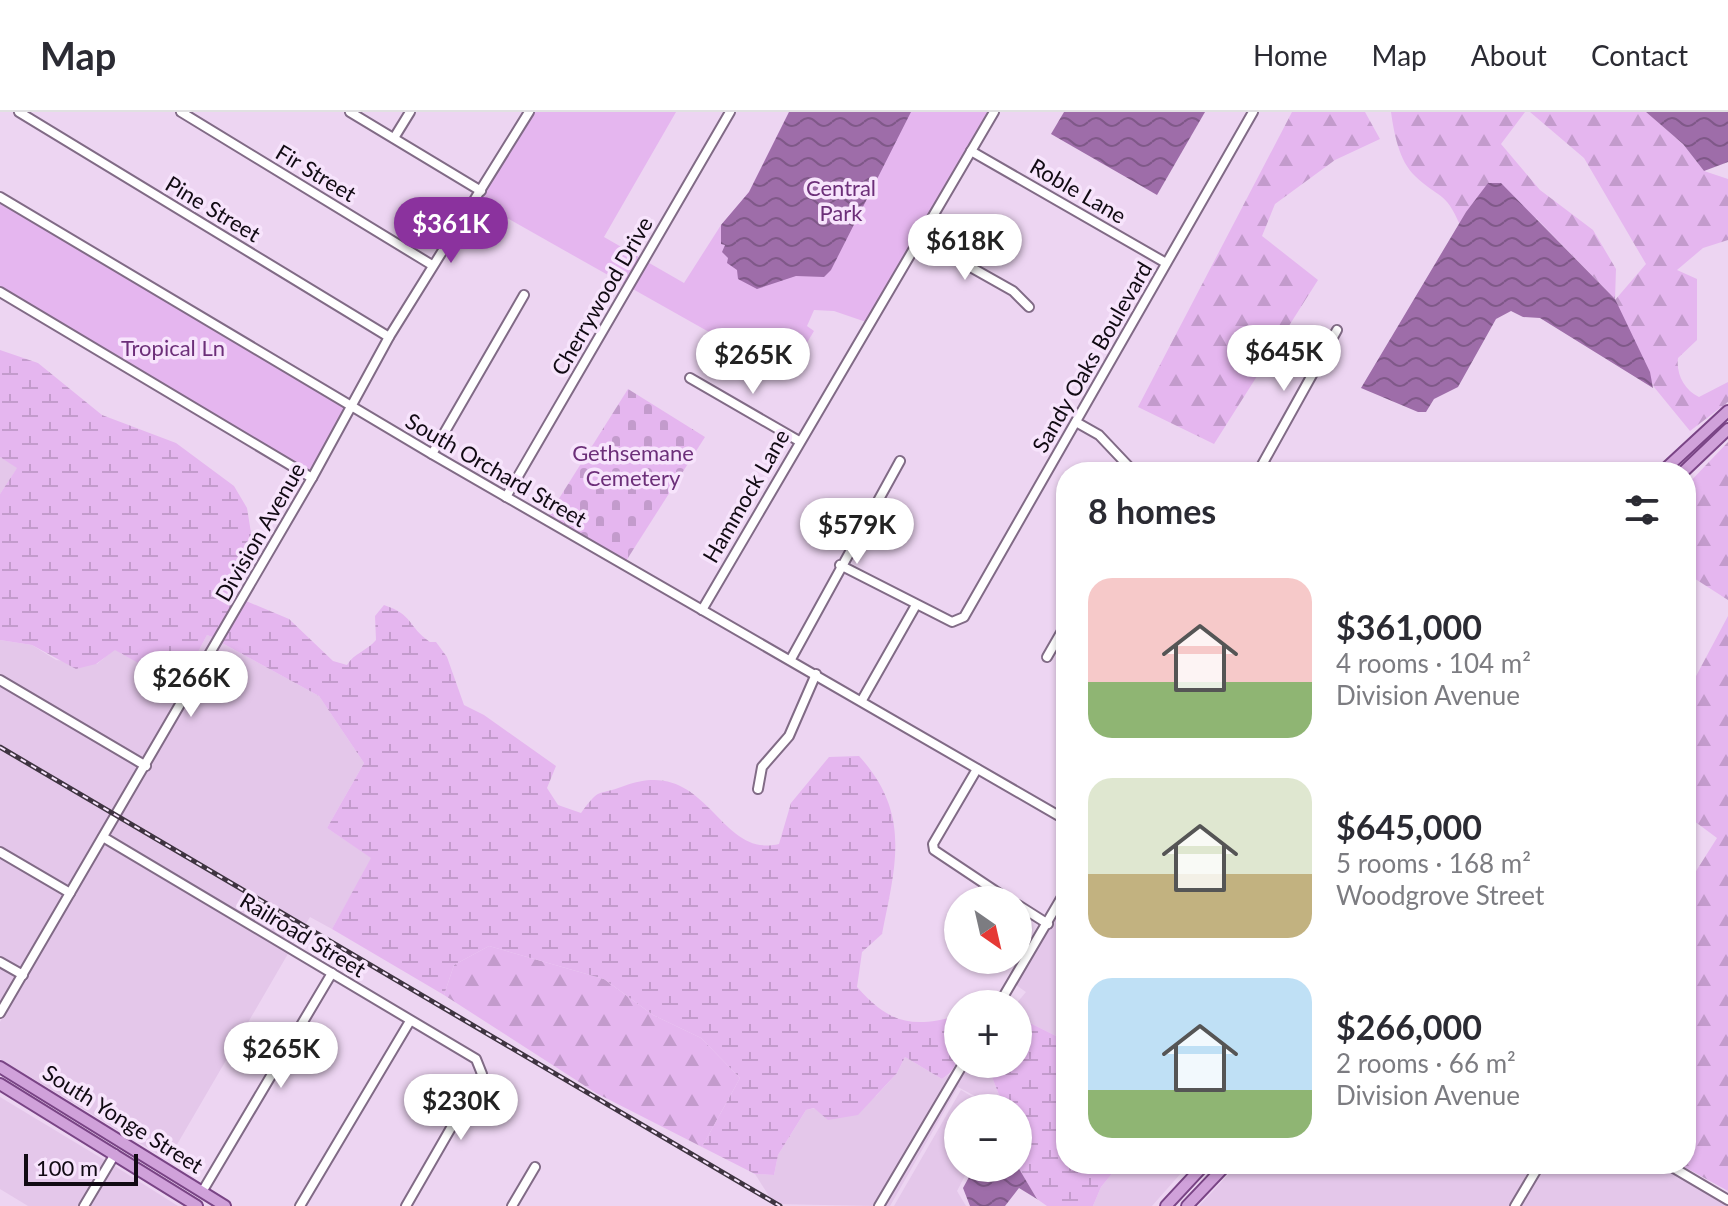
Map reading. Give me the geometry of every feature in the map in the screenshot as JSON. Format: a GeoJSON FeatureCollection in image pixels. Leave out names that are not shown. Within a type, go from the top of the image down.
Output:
{"type":"FeatureCollection","features":[{"type":"Feature","properties":{"kind":"main road"},"geometry":{"type":"LineString","coordinates":[[1673,462],[1728,411]]}},
{"type":"Feature","properties":{"kind":"main road"},"geometry":{"type":"LineString","coordinates":[[1693,462],[1728,429]]}},
{"type":"Feature","properties":{"kind":"main road","name":"South Yonge Street"},"geometry":{"type":"LineString","coordinates":[[0,1067],[225,1206]]}},
{"type":"Feature","properties":{"kind":"main road","name":"South Yonge Street"},"geometry":{"type":"LineString","coordinates":[[0,1084],[197,1206]]}},
{"type":"Feature","properties":{"kind":"main road"},"geometry":{"type":"LineString","coordinates":[[1170,1202],[1196,1174]]}},
{"type":"Feature","properties":{"kind":"main road"},"geometry":{"type":"LineString","coordinates":[[1187,1206],[1217,1174]]}},
{"type":"Feature","properties":{"kind":"main road"},"geometry":{"type":"LineString","coordinates":[[176,1193],[202,1192]]}},
{"type":"Feature","properties":{"kind":"street","name":"Pine Street"},"geometry":{"type":"LineString","coordinates":[[19,112],[389,337]]}},
{"type":"Feature","properties":{"kind":"street","name":"Fir Street"},"geometry":{"type":"LineString","coordinates":[[181,112],[432,265]]}},
{"type":"Feature","properties":{"kind":"street"},"geometry":{"type":"LineString","coordinates":[[350,112],[481,191]]}},
{"type":"Feature","properties":{"kind":"street"},"geometry":{"type":"LineString","coordinates":[[394,138],[410,112]]}},
{"type":"Feature","properties":{"kind":"street","name":"Division Avenue"},"geometry":{"type":"LineString","coordinates":[[0,1013],[312,478],[389,337],[529,112]]}},
{"type":"Feature","properties":{"kind":"street","name":"Cherrywood Drive"},"geometry":{"type":"LineString","coordinates":[[506,497],[730,112]]}},
{"type":"Feature","properties":{"kind":"street","name":"Hammock Lane"},"geometry":{"type":"LineString","coordinates":[[702,610],[994,112]]}},
{"type":"Feature","properties":{"kind":"street","name":"Sandy Oaks Boulevard"},"geometry":{"type":"LineString","coordinates":[[916,605],[952,622],[961,619],[1253,112]]}},
{"type":"Feature","properties":{"kind":"street","name":"Roble Lane"},"geometry":{"type":"LineString","coordinates":[[971,151],[1166,263]]}},
{"type":"Feature","properties":{"kind":"street","name":"South Orchard Street"},"geometry":{"type":"LineString","coordinates":[[0,197],[432,454],[1056,814]]}},
{"type":"Feature","properties":{"kind":"street"},"geometry":{"type":"LineString","coordinates":[[919,238],[1013,291],[1029,307]]}},
{"type":"Feature","properties":{"kind":"street"},"geometry":{"type":"LineString","coordinates":[[0,292],[312,478]]}},
{"type":"Feature","properties":{"kind":"street"},"geometry":{"type":"LineString","coordinates":[[432,454],[524,295]]}},
{"type":"Feature","properties":{"kind":"street"},"geometry":{"type":"LineString","coordinates":[[1264,462],[1337,330]]}},
{"type":"Feature","properties":{"kind":"street"},"geometry":{"type":"LineString","coordinates":[[690,378],[799,441]]}},
{"type":"Feature","properties":{"kind":"street"},"geometry":{"type":"LineString","coordinates":[[1076,422],[1099,435],[1125,462]]}},
{"type":"Feature","properties":{"kind":"street"},"geometry":{"type":"LineString","coordinates":[[791,659],[840,565],[900,461]]}},
{"type":"Feature","properties":{"kind":"street"},"geometry":{"type":"LineString","coordinates":[[840,565],[916,605],[862,700]]}},
{"type":"Feature","properties":{"kind":"street"},"geometry":{"type":"LineString","coordinates":[[1047,657],[1056,641]]}},
{"type":"Feature","properties":{"kind":"street"},"geometry":{"type":"LineString","coordinates":[[758,789],[762,767],[789,736],[816,674]]}},
{"type":"Feature","properties":{"kind":"street"},"geometry":{"type":"LineString","coordinates":[[0,680],[146,766]]}},
{"type":"Feature","properties":{"kind":"street"},"geometry":{"type":"LineString","coordinates":[[977,769],[933,844],[934,850],[988,886]]}},
{"type":"Feature","properties":{"kind":"street","name":"Railroad Street"},"geometry":{"type":"LineString","coordinates":[[103,837],[476,1059],[482,1074],[406,1206]]}},
{"type":"Feature","properties":{"kind":"street"},"geometry":{"type":"LineString","coordinates":[[0,852],[70,893]]}},
{"type":"Feature","properties":{"kind":"street"},"geometry":{"type":"LineString","coordinates":[[1008,990],[1056,909]]}},
{"type":"Feature","properties":{"kind":"street"},"geometry":{"type":"LineString","coordinates":[[1032,914],[1048,924]]}},
{"type":"Feature","properties":{"kind":"street"},"geometry":{"type":"LineString","coordinates":[[0,962],[23,975]]}},
{"type":"Feature","properties":{"kind":"street"},"geometry":{"type":"LineString","coordinates":[[202,1192],[332,973]]}},
{"type":"Feature","properties":{"kind":"street"},"geometry":{"type":"LineString","coordinates":[[300,1206],[410,1021]]}},
{"type":"Feature","properties":{"kind":"street"},"geometry":{"type":"LineString","coordinates":[[879,1206],[955,1078]]}},
{"type":"Feature","properties":{"kind":"street"},"geometry":{"type":"LineString","coordinates":[[84,1206],[115,1154]]}},
{"type":"Feature","properties":{"kind":"street"},"geometry":{"type":"LineString","coordinates":[[512,1206],[535,1167]]}},
{"type":"Feature","properties":{"kind":"street"},"geometry":{"type":"LineString","coordinates":[[1515,1206],[1534,1174]]}},
{"type":"Feature","properties":{"kind":"street"},"geometry":{"type":"LineString","coordinates":[[1684,1174],[1728,1200]]}},
{"type":"Feature","properties":{"kind":"street"},"geometry":{"type":"LineString","coordinates":[[1170,1202],[1187,1206]]}},
{"type":"Feature","properties":{"kind":"shaded area"},"geometry":{"type":"Polygon","coordinates":[[[0,457],[18,467],[0,494],[0,457]]]}},
{"type":"Feature","properties":{"kind":"shaded area"},"geometry":{"type":"Polygon","coordinates":[[[207,635],[215,638],[144,760],[0,676],[0,640],[32,645],[56,660],[97,664],[115,649],[180,686],[207,635]]]}},
{"type":"Feature","properties":{"kind":"shaded area"},"geometry":{"type":"Polygon","coordinates":[[[222,643],[319,696],[364,763],[327,828],[372,858],[332,929],[310,917],[293,945],[109,836],[222,643]]]}},
{"type":"Feature","properties":{"kind":"shaded area"},"geometry":{"type":"Polygon","coordinates":[[[0,685],[140,767],[68,888],[0,848],[0,685]]]}},
{"type":"Feature","properties":{"kind":"shaded area"},"geometry":{"type":"Polygon","coordinates":[[[104,843],[289,952],[168,1160],[0,1059],[0,1022],[104,843]]]}},
{"type":"Feature","properties":{"kind":"shaded area"},"geometry":{"type":"Polygon","coordinates":[[[0,857],[64,895],[21,969],[0,957],[0,857]]]}},
{"type":"Feature","properties":{"kind":"shaded area"},"geometry":{"type":"Polygon","coordinates":[[[1056,917],[1056,1036],[1032,1024],[1032,990],[1023,990],[1016,985],[1022,974],[1032,974],[1032,958],[1056,917]]]}},
{"type":"Feature","properties":{"kind":"shaded area"},"geometry":{"type":"Polygon","coordinates":[[[0,966],[17,976],[0,1005],[0,966]]]}},
{"type":"Feature","properties":{"kind":"shaded area"},"geometry":{"type":"Polygon","coordinates":[[[905,1057],[942,1079],[949,1078],[874,1206],[774,1204],[755,1174],[774,1175],[778,1155],[806,1110],[876,1096],[897,1073],[905,1057]]]}},
{"type":"Feature","properties":{"kind":"shaded area"},"geometry":{"type":"Polygon","coordinates":[[[960,1078],[992,1078],[999,1094],[971,1094],[958,1087],[954,1094],[950,1094],[960,1078]]]}},
{"type":"Feature","properties":{"kind":"shaded area"},"geometry":{"type":"Polygon","coordinates":[[[0,1097],[106,1161],[79,1206],[28,1206],[0,1189],[0,1097]]]}},
{"type":"Feature","properties":{"kind":"shaded area"},"geometry":{"type":"Polygon","coordinates":[[[944,1105],[944,1112],[890,1206],[884,1206],[944,1105]]]}},
{"type":"Feature","properties":{"kind":"shaded area"},"geometry":{"type":"Polygon","coordinates":[[[944,1119],[944,1182],[962,1182],[957,1191],[966,1206],[894,1206],[944,1119]]]}},
{"type":"Feature","properties":{"kind":"shaded area"},"geometry":{"type":"Polygon","coordinates":[[[113,1165],[178,1206],[89,1206],[113,1165]]]}},
{"type":"Feature","properties":{"kind":"shaded area"},"geometry":{"type":"Polygon","coordinates":[[[1112,1174],[1180,1174],[1152,1206],[1093,1206],[1101,1187],[1112,1174]]]}},
{"type":"Feature","properties":{"kind":"shaded area"},"geometry":{"type":"Polygon","coordinates":[[[1229,1174],[1527,1174],[1510,1206],[1199,1206],[1229,1174]]]}},
{"type":"Feature","properties":{"kind":"shaded area"},"geometry":{"type":"Polygon","coordinates":[[[1540,1174],[1675,1174],[1728,1206],[1520,1206],[1540,1174]]]}},
{"type":"Feature","properties":{"kind":"green space","name":"Central Park"},"geometry":{"type":"Polygon","coordinates":[[[528,112],[676,112],[604,237],[684,283],[721,225],[749,192],[789,112],[994,112],[869,323],[834,311],[814,310],[807,326],[814,331],[787,376],[475,200],[528,112]]]}},
{"type":"Feature","properties":{"kind":"green space"},"geometry":{"type":"Polygon","coordinates":[[[1292,112],[1365,112],[1380,139],[1335,160],[1275,204],[1262,236],[1318,280],[1214,444],[1138,407],[1292,112]]]}},
{"type":"Feature","properties":{"kind":"green space"},"geometry":{"type":"Polygon","coordinates":[[[1391,112],[1525,112],[1501,144],[1540,190],[1593,230],[1616,269],[1615,299],[1536,218],[1466,212],[1460,225],[1445,200],[1409,170],[1401,155],[1391,112]]]}},
{"type":"Feature","properties":{"kind":"green space"},"geometry":{"type":"Polygon","coordinates":[[[1530,112],[1646,112],[1683,144],[1704,171],[1728,179],[1728,240],[1703,248],[1677,270],[1697,279],[1697,340],[1678,358],[1682,381],[1699,397],[1728,382],[1728,402],[1690,431],[1654,387],[1615,300],[1646,264],[1584,158],[1530,112]]]}},
{"type":"Feature","properties":{"kind":"green space","name":"Tropical Ln"},"geometry":{"type":"Polygon","coordinates":[[[0,201],[346,408],[310,473],[0,287],[0,201]]]}},
{"type":"Feature","properties":{"kind":"green space"},"geometry":{"type":"Polygon","coordinates":[[[0,350],[38,363],[102,415],[176,443],[234,486],[247,508],[252,539],[234,595],[238,597],[215,638],[207,635],[180,686],[115,650],[96,664],[76,669],[32,645],[0,640],[0,494],[17,468],[0,457],[0,350]]]}},
{"type":"Feature","properties":{"kind":"green space","name":"Gethsemane Cemetery"},"geometry":{"type":"Polygon","coordinates":[[[628,389],[705,437],[626,561],[548,516],[628,389]]]}},
{"type":"Feature","properties":{"kind":"green space"},"geometry":{"type":"Polygon","coordinates":[[[1728,442],[1728,600],[1696,579],[1696,476],[1728,442]]]}},
{"type":"Feature","properties":{"kind":"green space"},"geometry":{"type":"Polygon","coordinates":[[[246,601],[289,619],[333,661],[347,665],[376,640],[375,616],[384,605],[406,617],[430,642],[436,642],[447,657],[464,705],[484,715],[556,766],[547,788],[558,805],[581,813],[599,794],[624,786],[652,780],[675,784],[694,794],[740,837],[758,845],[779,844],[791,803],[829,757],[859,756],[886,798],[893,819],[895,862],[882,934],[862,952],[857,987],[891,1016],[914,1022],[944,1020],[944,1077],[942,1079],[905,1057],[897,1073],[858,1115],[828,1120],[814,1108],[806,1110],[778,1155],[774,1175],[755,1174],[702,1147],[740,1078],[701,1038],[653,1015],[604,979],[489,946],[454,965],[444,995],[332,929],[371,858],[327,828],[364,763],[319,696],[222,643],[246,601]]]}},
{"type":"Feature","properties":{"kind":"green space"},"geometry":{"type":"Polygon","coordinates":[[[1728,616],[1728,1191],[1696,1173],[1696,871],[1717,838],[1696,822],[1696,676],[1728,616]]]}},
{"type":"Feature","properties":{"kind":"green space"},"geometry":{"type":"Polygon","coordinates":[[[489,946],[604,979],[653,1015],[701,1038],[740,1078],[702,1147],[596,1093],[444,995],[454,965],[489,946]]]}},
{"type":"Feature","properties":{"kind":"green space"},"geometry":{"type":"Polygon","coordinates":[[[1032,1024],[1056,1036],[1056,1174],[1112,1174],[1101,1187],[1093,1206],[1047,1206],[1037,1199],[1027,1182],[1032,1182],[1032,1094],[999,1094],[992,1078],[1032,1078],[1032,1024]]]}},
{"type":"Feature","properties":{"kind":"water"},"geometry":{"type":"Polygon","coordinates":[[[789,112],[911,112],[831,270],[824,277],[796,276],[757,289],[738,279],[737,270],[727,263],[728,258],[722,252],[725,245],[721,244],[721,225],[749,192],[789,112]]]}},
{"type":"Feature","properties":{"kind":"water"},"geometry":{"type":"Polygon","coordinates":[[[1064,112],[1205,112],[1157,195],[1051,134],[1064,112]]]}},
{"type":"Feature","properties":{"kind":"water"},"geometry":{"type":"Polygon","coordinates":[[[1646,112],[1728,112],[1728,162],[1704,171],[1683,144],[1646,112]]]}},
{"type":"Feature","properties":{"kind":"water"},"geometry":{"type":"Polygon","coordinates":[[[1488,183],[1501,183],[1615,299],[1650,372],[1653,388],[1540,318],[1523,317],[1511,311],[1496,319],[1458,387],[1434,399],[1426,412],[1418,412],[1361,388],[1466,212],[1488,183]]]}},
{"type":"Feature","properties":{"kind":"water"},"geometry":{"type":"Polygon","coordinates":[[[966,1182],[1027,1182],[1037,1199],[1019,1188],[1005,1206],[970,1206],[963,1188],[966,1182]]]}},
{"type":"Feature","properties":{"kind":"railway"},"geometry":{"type":"LineString","coordinates":[[0,747],[780,1206]]}}]}
